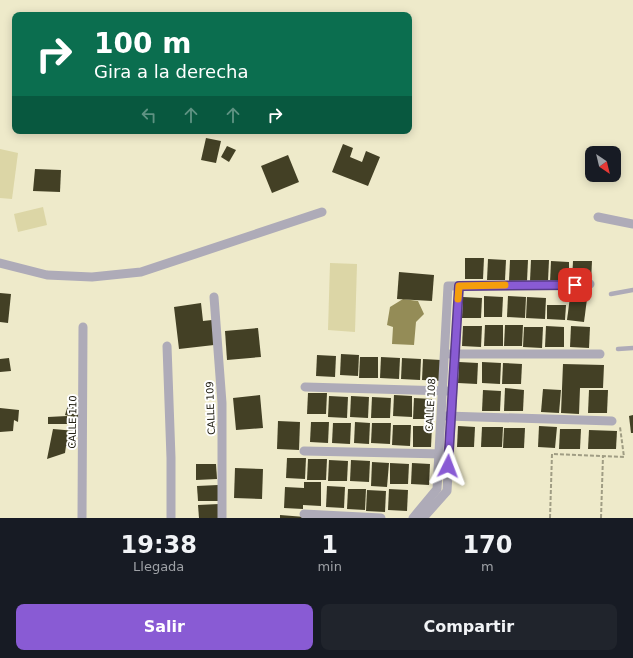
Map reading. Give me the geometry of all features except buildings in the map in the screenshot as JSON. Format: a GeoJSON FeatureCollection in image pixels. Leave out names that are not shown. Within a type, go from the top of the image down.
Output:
{"type":"FeatureCollection","features":[{"type":"Feature","properties":{"kind":"street"},"geometry":{"type":"LineString","coordinates":[[0,263],[47,275],[92,277],[141,272],[322,212]]}},
{"type":"Feature","properties":{"kind":"street"},"geometry":{"type":"LineString","coordinates":[[598,217],[633,224]]}},
{"type":"Feature","properties":{"kind":"street"},"geometry":{"type":"LineString","coordinates":[[423,518],[447,491],[459,286],[590,284]]}},
{"type":"Feature","properties":{"kind":"street","name":"CALLE 108"},"geometry":{"type":"LineString","coordinates":[[413,518],[436,489],[448,286],[459,286]]}},
{"type":"Feature","properties":{"kind":"street","name":"CALLE 109"},"geometry":{"type":"LineString","coordinates":[[214,298],[222,403],[222,518]]}},
{"type":"Feature","properties":{"kind":"street","name":"CALLE 110"},"geometry":{"type":"LineString","coordinates":[[82,518],[84,327]]}},
{"type":"Feature","properties":{"kind":"street"},"geometry":{"type":"LineString","coordinates":[[167,346],[171,458],[171,518]]}},
{"type":"Feature","properties":{"kind":"street"},"geometry":{"type":"LineString","coordinates":[[444,354],[600,354]]}},
{"type":"Feature","properties":{"kind":"street"},"geometry":{"type":"LineString","coordinates":[[305,387],[452,391]]}},
{"type":"Feature","properties":{"kind":"street"},"geometry":{"type":"LineString","coordinates":[[440,416],[612,422]]}},
{"type":"Feature","properties":{"kind":"street"},"geometry":{"type":"LineString","coordinates":[[304,451],[449,454]]}},
{"type":"Feature","properties":{"kind":"street"},"geometry":{"type":"LineString","coordinates":[[304,514],[381,518]]}},
{"type":"Feature","properties":{"kind":"lane"},"geometry":{"type":"LineString","coordinates":[[611,294],[633,290]]}},
{"type":"Feature","properties":{"kind":"lane"},"geometry":{"type":"LineString","coordinates":[[618,349],[633,348]]}},
{"type":"Feature","properties":{"kind":"path"},"geometry":{"type":"LineString","coordinates":[[550,518],[552,454],[624,457],[620,421],[612,422]]}},
{"type":"Feature","properties":{"kind":"path"},"geometry":{"type":"LineString","coordinates":[[601,518],[603,456]]}},
{"type":"Feature","properties":{"kind":"shaded area"},"geometry":{"type":"Polygon","coordinates":[[[0,149],[18,153],[12,199],[0,198],[0,149]]]}},
{"type":"Feature","properties":{"kind":"shaded area"},"geometry":{"type":"Polygon","coordinates":[[[43,207],[47,225],[18,232],[14,214],[43,207]]]}},
{"type":"Feature","properties":{"kind":"shaded area"},"geometry":{"type":"Polygon","coordinates":[[[330,263],[357,264],[355,332],[328,330],[330,263]]]}},
{"type":"Feature","properties":{"kind":"shaded area"},"geometry":{"type":"Polygon","coordinates":[[[403,299],[418,301],[424,314],[416,322],[414,345],[392,344],[393,327],[387,325],[390,307],[403,299]]]}},
{"type":"Feature","properties":{"kind":"slow traffic"},"geometry":{"type":"LineString","coordinates":[[458,299],[459,286],[505,285]]}},
{"type":"Feature","properties":{"kind":"route"},"geometry":{"type":"LineString","coordinates":[[448,466],[459,286],[575,285]]}}]}
